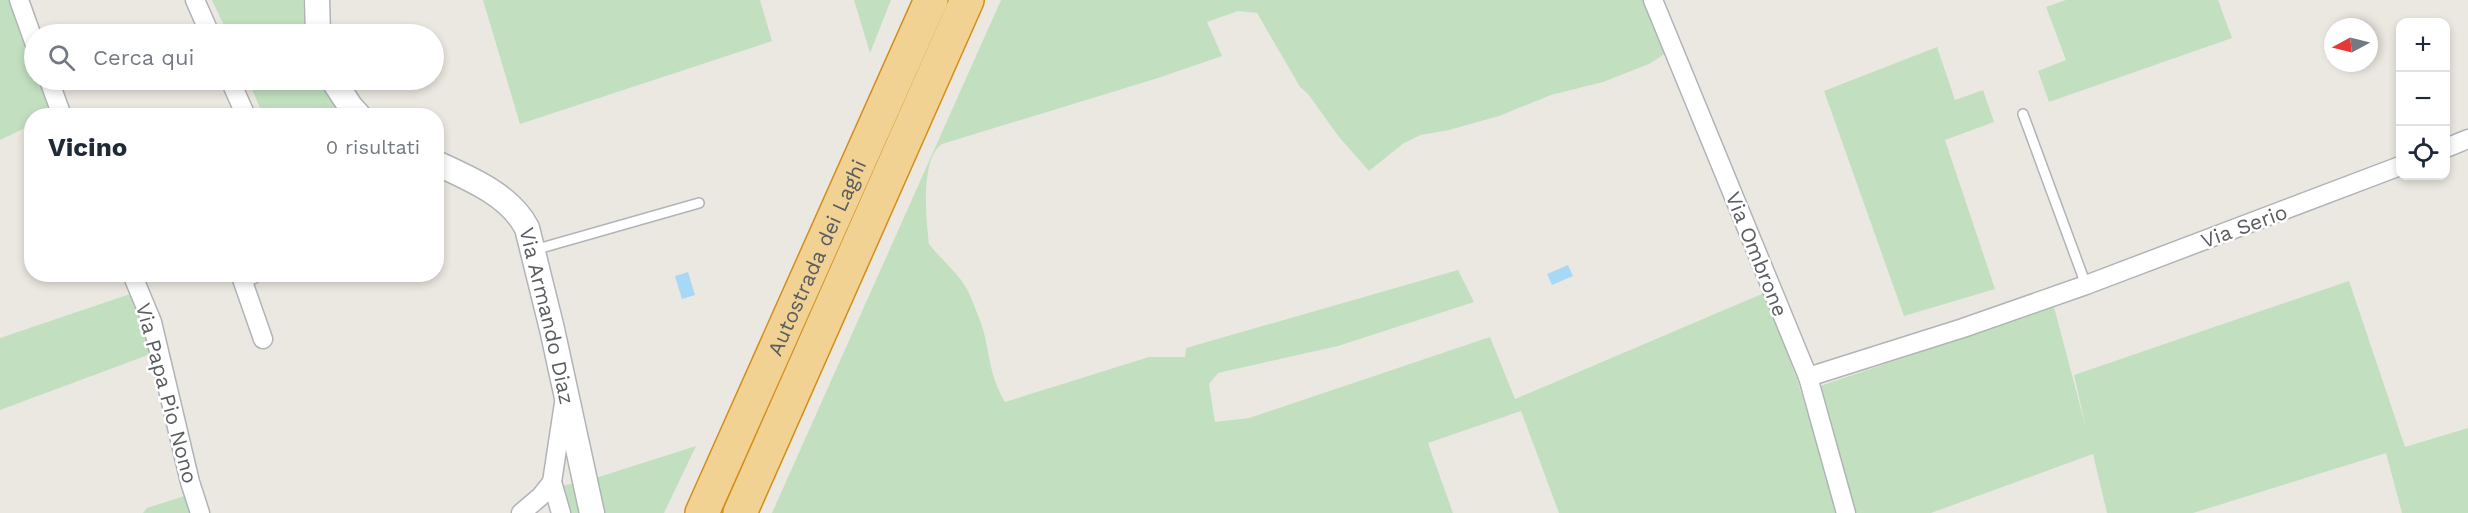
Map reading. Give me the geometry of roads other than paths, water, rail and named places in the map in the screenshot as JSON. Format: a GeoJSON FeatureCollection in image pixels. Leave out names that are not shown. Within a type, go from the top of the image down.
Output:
{"type":"FeatureCollection","features":[{"type":"Feature","properties":{"kind":"highway","name":"Autostrada dei Laghi"},"geometry":{"type":"LineString","coordinates":[[702,513],[931,0]]}},
{"type":"Feature","properties":{"kind":"highway","name":"Autostrada dei Laghi"},"geometry":{"type":"LineString","coordinates":[[740,513],[967,0]]}},
{"type":"Feature","properties":{"kind":"street"},"geometry":{"type":"LineString","coordinates":[[19,0],[28,24]]}},
{"type":"Feature","properties":{"kind":"street"},"geometry":{"type":"LineString","coordinates":[[195,0],[206,24]]}},
{"type":"Feature","properties":{"kind":"street"},"geometry":{"type":"LineString","coordinates":[[317,0],[318,24]]}},
{"type":"Feature","properties":{"kind":"street","name":"Via Ombrone"},"geometry":{"type":"LineString","coordinates":[[1653,0],[1808,377],[1845,513]]}},
{"type":"Feature","properties":{"kind":"street"},"geometry":{"type":"LineString","coordinates":[[53,90],[59,108]]}},
{"type":"Feature","properties":{"kind":"street"},"geometry":{"type":"LineString","coordinates":[[234,90],[242,108]]}},
{"type":"Feature","properties":{"kind":"street"},"geometry":{"type":"LineString","coordinates":[[340,90],[352,108]]}},
{"type":"Feature","properties":{"kind":"street"},"geometry":{"type":"LineString","coordinates":[[2450,146],[2468,139]]}},
{"type":"Feature","properties":{"kind":"street","name":"Via Armando Diaz"},"geometry":{"type":"LineString","coordinates":[[444,167],[473,181],[508,203],[524,222],[534,250],[592,513]]}},
{"type":"Feature","properties":{"kind":"street","name":"Via Serio"},"geometry":{"type":"LineString","coordinates":[[1808,377],[1963,328],[2086,285],[2396,168]]}},
{"type":"Feature","properties":{"kind":"street","name":"Via Papa Pio Nono"},"geometry":{"type":"LineString","coordinates":[[135,282],[152,322],[190,483],[200,513]]}},
{"type":"Feature","properties":{"kind":"street"},"geometry":{"type":"LineString","coordinates":[[243,282],[263,339]]}},
{"type":"Feature","properties":{"kind":"street"},"geometry":{"type":"LineString","coordinates":[[561,513],[552,482],[566,389]]}},
{"type":"Feature","properties":{"kind":"street"},"geometry":{"type":"LineString","coordinates":[[521,513],[541,496],[552,482]]}},
{"type":"Feature","properties":{"kind":"lane"},"geometry":{"type":"LineString","coordinates":[[2023,114],[2086,285]]}},
{"type":"Feature","properties":{"kind":"lane"},"geometry":{"type":"LineString","coordinates":[[534,250],[699,203]]}},
{"type":"Feature","properties":{"kind":"water"},"geometry":{"type":"Polygon","coordinates":[[[1568,265],[1573,276],[1552,285],[1547,274],[1568,265]]]}},
{"type":"Feature","properties":{"kind":"water"},"geometry":{"type":"Polygon","coordinates":[[[688,272],[695,295],[682,299],[675,276],[688,272]]]}}]}
